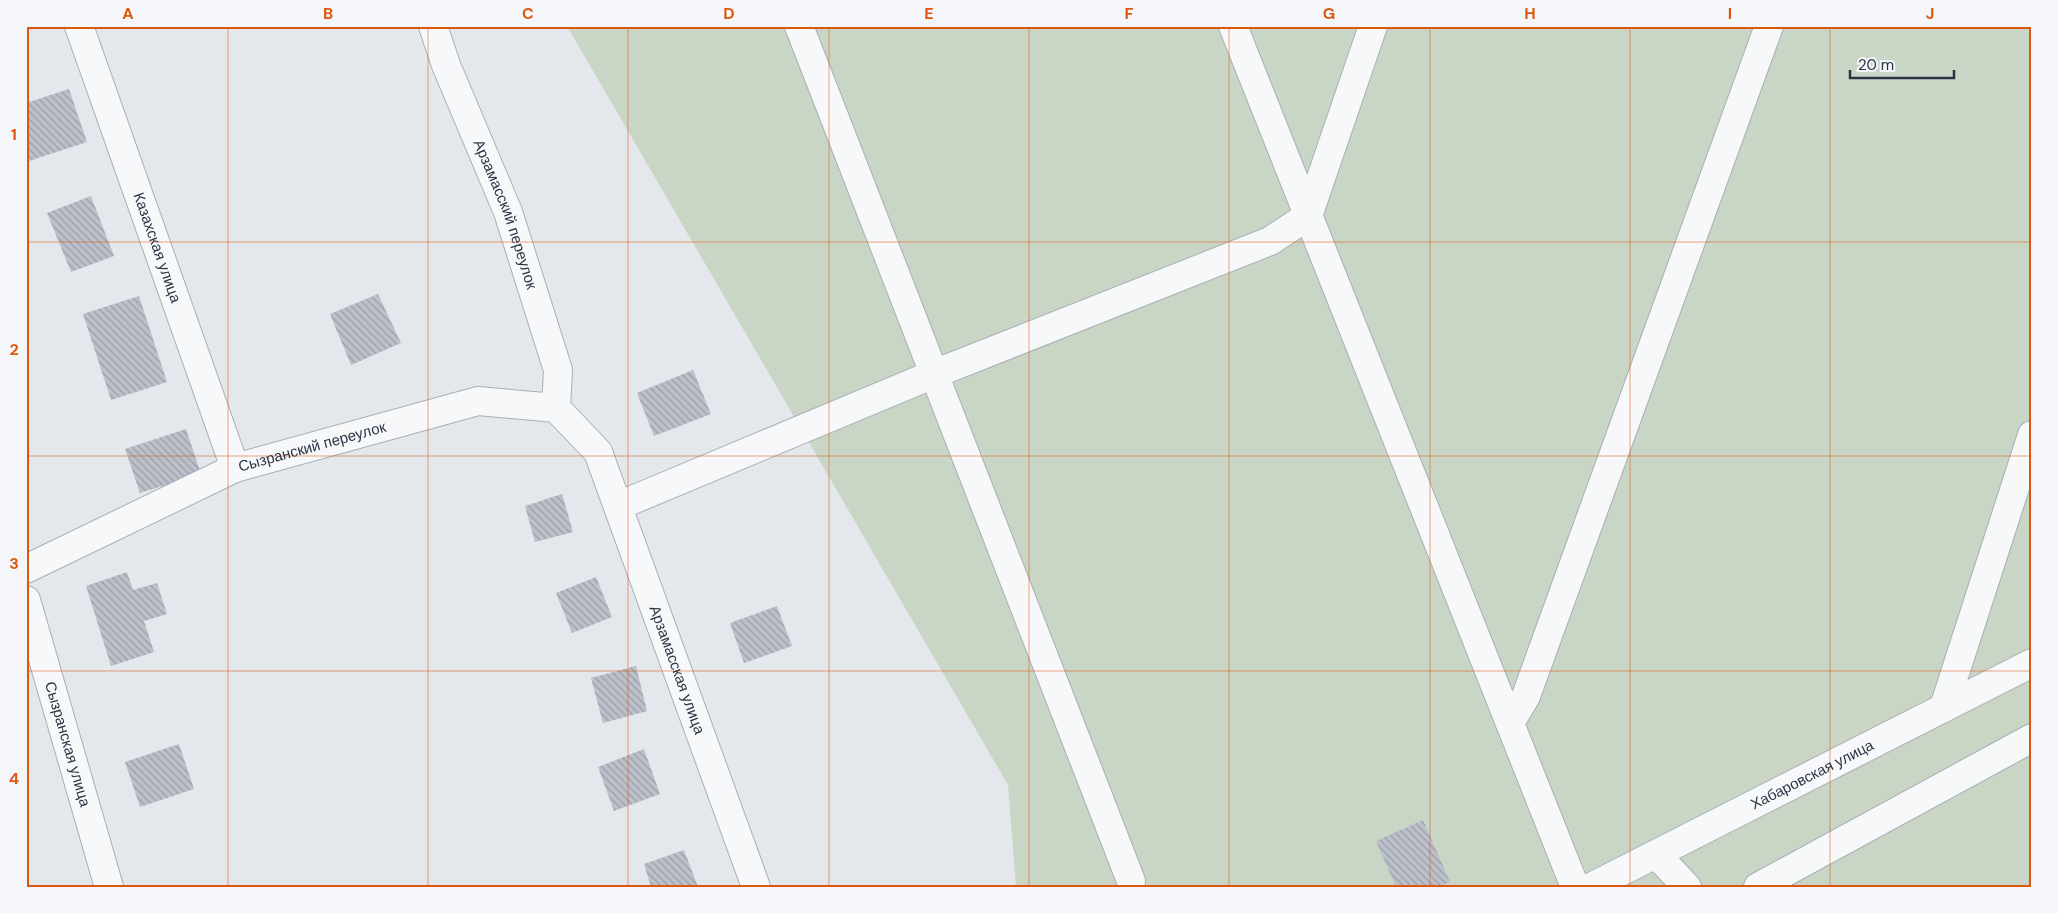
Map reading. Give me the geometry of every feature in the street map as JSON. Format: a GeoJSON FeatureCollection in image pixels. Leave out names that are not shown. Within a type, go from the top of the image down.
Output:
{"type":"FeatureCollection","features":[{"type":"Feature","properties":{"kind":"street","name":"Казахская улица"},"geometry":{"type":"LineString","coordinates":[[79,26],[235,468]]}},
{"type":"Feature","properties":{"kind":"street","name":"Арзамасский переулок"},"geometry":{"type":"LineString","coordinates":[[433,26],[446,65],[508,212],[558,370],[556,408]]}},
{"type":"Feature","properties":{"kind":"street"},"geometry":{"type":"LineString","coordinates":[[799,26],[1131,881]]}},
{"type":"Feature","properties":{"kind":"street"},"geometry":{"type":"LineString","coordinates":[[1233,26],[1575,887]]}},
{"type":"Feature","properties":{"kind":"street"},"geometry":{"type":"LineString","coordinates":[[618,506],[934,374],[1270,241],[1308,216],[1373,26]]}},
{"type":"Feature","properties":{"kind":"street"},"geometry":{"type":"LineString","coordinates":[[1510,723],[1526,696],[1769,26]]}},
{"type":"Feature","properties":{"kind":"street","name":"Сызранский переулок"},"geometry":{"type":"LineString","coordinates":[[26,569],[235,468],[478,401],[556,408]]}},
{"type":"Feature","properties":{"kind":"street","name":"Арзамасская улица"},"geometry":{"type":"LineString","coordinates":[[556,408],[598,452],[756,887]]}},
{"type":"Feature","properties":{"kind":"street"},"geometry":{"type":"LineString","coordinates":[[1944,707],[2032,435]]}},
{"type":"Feature","properties":{"kind":"street","name":"Сызранская улица"},"geometry":{"type":"LineString","coordinates":[[26,600],[108,887]]}},
{"type":"Feature","properties":{"kind":"street","name":"Хабаровская улица"},"geometry":{"type":"LineString","coordinates":[[1591,887],[2032,663]]}},
{"type":"Feature","properties":{"kind":"street"},"geometry":{"type":"LineString","coordinates":[[1758,887],[2032,738]]}},
{"type":"Feature","properties":{"kind":"street"},"geometry":{"type":"LineString","coordinates":[[1656,854],[1687,887]]}},
{"type":"Feature","properties":{"kind":"green space"},"geometry":{"type":"Polygon","coordinates":[[[567,26],[2032,26],[2032,887],[1016,887],[1008,785],[567,26]]]}},
{"type":"Feature","properties":{"kind":"building"},"geometry":{"type":"Polygon","coordinates":[[[69,89],[87,142],[26,162],[26,103],[69,89]]]}},
{"type":"Feature","properties":{"kind":"building"},"geometry":{"type":"Polygon","coordinates":[[[91,196],[114,256],[71,272],[47,213],[91,196]]]}},
{"type":"Feature","properties":{"kind":"building"},"geometry":{"type":"Polygon","coordinates":[[[378,294],[401,343],[351,365],[330,314],[378,294]]]}},
{"type":"Feature","properties":{"kind":"building"},"geometry":{"type":"Polygon","coordinates":[[[139,296],[167,382],[111,400],[83,314],[139,296]]]}},
{"type":"Feature","properties":{"kind":"building"},"geometry":{"type":"Polygon","coordinates":[[[693,370],[711,414],[654,436],[637,393],[693,370]]]}},
{"type":"Feature","properties":{"kind":"building"},"geometry":{"type":"Polygon","coordinates":[[[186,429],[201,474],[140,493],[125,449],[186,429]]]}},
{"type":"Feature","properties":{"kind":"building"},"geometry":{"type":"Polygon","coordinates":[[[562,494],[573,532],[535,542],[525,506],[562,494]]]}},
{"type":"Feature","properties":{"kind":"building"},"geometry":{"type":"Polygon","coordinates":[[[127,572],[133,590],[157,583],[167,614],[144,621],[154,652],[111,666],[86,586],[127,572]]]}},
{"type":"Feature","properties":{"kind":"building"},"geometry":{"type":"Polygon","coordinates":[[[596,577],[612,617],[572,633],[556,593],[596,577]]]}},
{"type":"Feature","properties":{"kind":"building"},"geometry":{"type":"Polygon","coordinates":[[[777,606],[792,646],[744,663],[730,623],[777,606]]]}},
{"type":"Feature","properties":{"kind":"building"},"geometry":{"type":"Polygon","coordinates":[[[636,666],[647,711],[603,723],[591,678],[636,666]]]}},
{"type":"Feature","properties":{"kind":"building"},"geometry":{"type":"Polygon","coordinates":[[[179,744],[194,789],[140,807],[125,762],[179,744]]]}},
{"type":"Feature","properties":{"kind":"building"},"geometry":{"type":"Polygon","coordinates":[[[644,749],[660,794],[614,811],[598,767],[644,749]]]}},
{"type":"Feature","properties":{"kind":"building"},"geometry":{"type":"Polygon","coordinates":[[[1423,820],[1450,882],[1438,887],[1396,887],[1376,841],[1423,820]]]}},
{"type":"Feature","properties":{"kind":"building"},"geometry":{"type":"Polygon","coordinates":[[[684,850],[698,887],[651,887],[644,864],[684,850]]]}}]}
